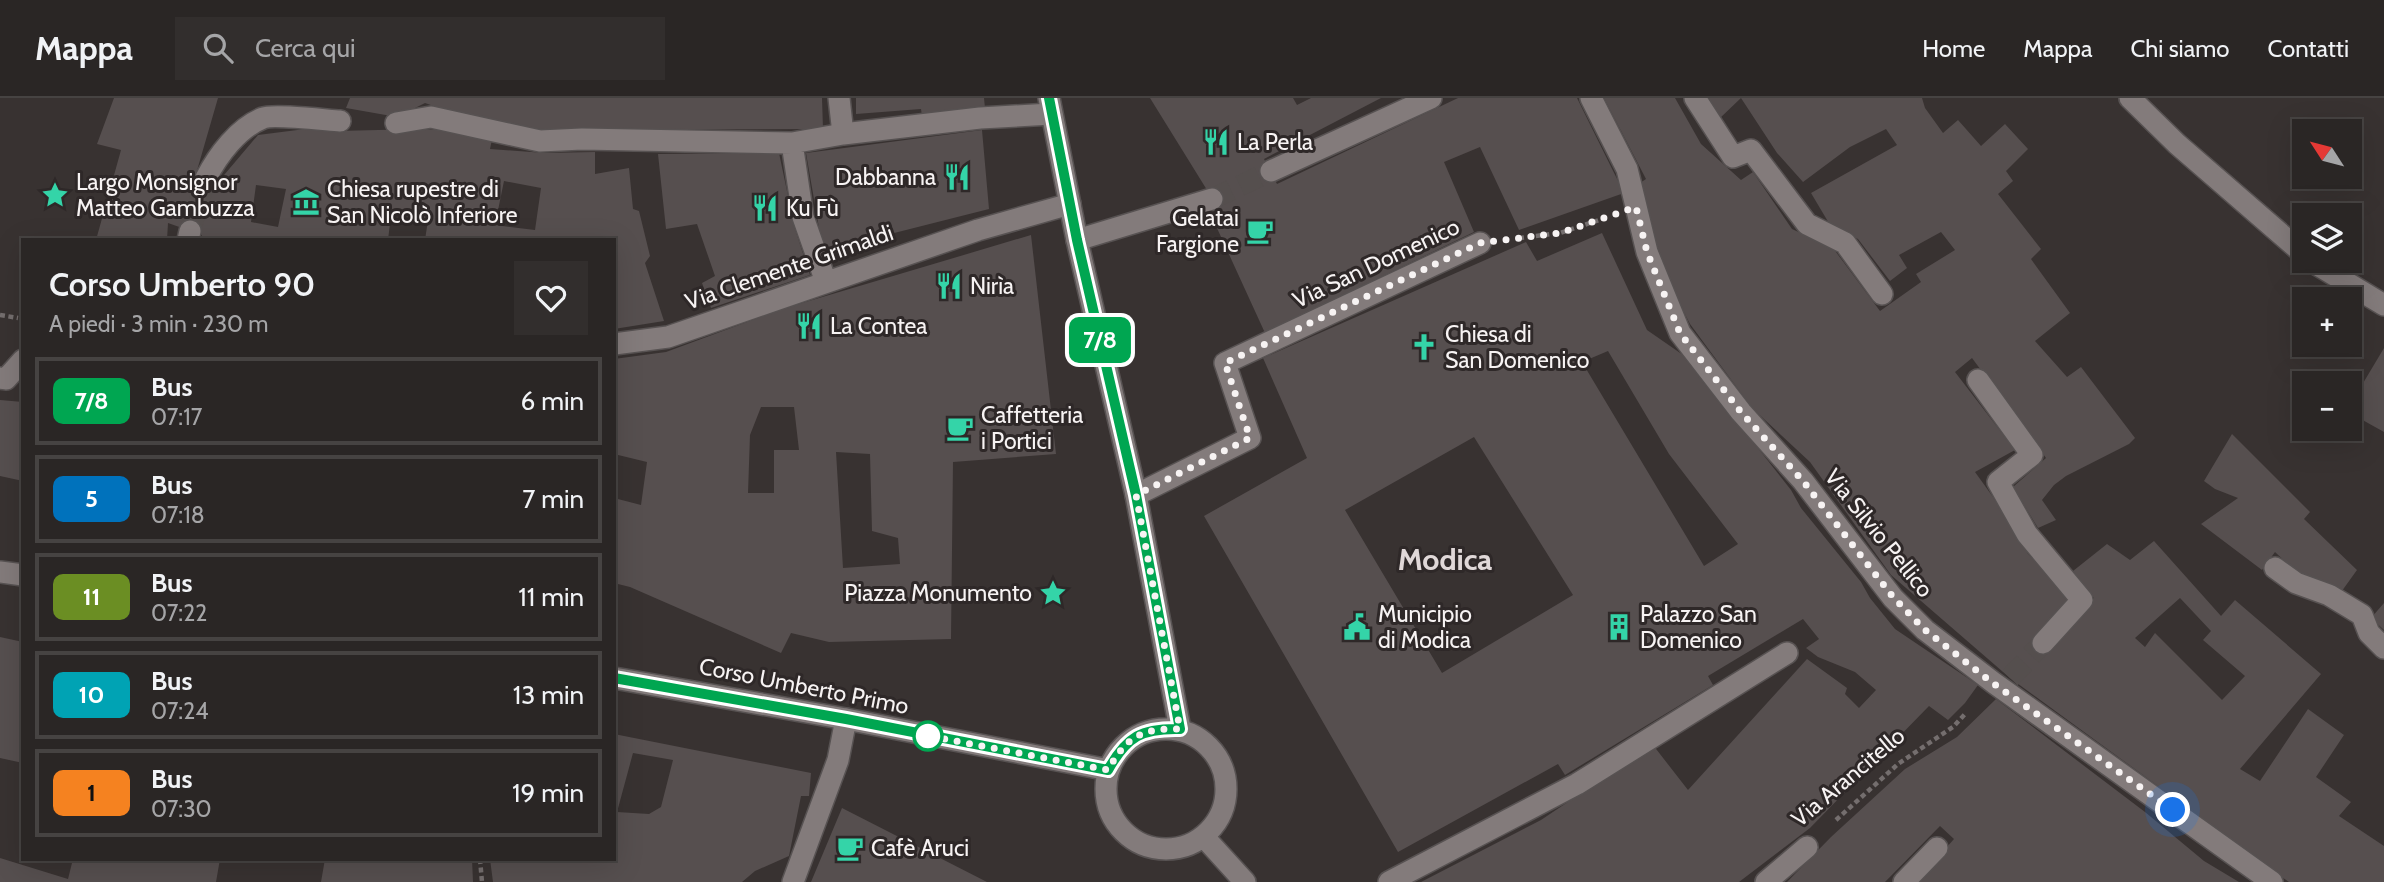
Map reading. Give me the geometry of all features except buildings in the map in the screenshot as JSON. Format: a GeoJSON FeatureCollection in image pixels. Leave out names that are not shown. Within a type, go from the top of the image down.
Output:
{"type":"FeatureCollection","features":[{"type":"Feature","properties":{"kind":"street"},"geometry":{"type":"LineString","coordinates":[[838,98],[843,134]]}},
{"type":"Feature","properties":{"kind":"street"},"geometry":{"type":"LineString","coordinates":[[1271,171],[1431,98]]}},
{"type":"Feature","properties":{"kind":"street","name":"Via Silvio Pellico"},"geometry":{"type":"LineString","coordinates":[[1591,98],[1627,169],[1647,252],[1680,333],[1741,412],[1803,481],[1893,597],[1925,630],[2002,683],[2272,882]]}},
{"type":"Feature","properties":{"kind":"street"},"geometry":{"type":"LineString","coordinates":[[1695,98],[1733,157],[1751,150],[1807,224],[1845,243],[1882,294]]}},
{"type":"Feature","properties":{"kind":"street"},"geometry":{"type":"LineString","coordinates":[[2130,98],[2177,144],[2292,244]]}},
{"type":"Feature","properties":{"kind":"street"},"geometry":{"type":"LineString","coordinates":[[396,123],[431,117],[540,141],[582,139],[792,143],[1050,106],[1077,240],[1136,495],[1180,729]]}},
{"type":"Feature","properties":{"kind":"street"},"geometry":{"type":"LineString","coordinates":[[206,178],[214,162],[239,134],[264,117],[340,121]]}},
{"type":"Feature","properties":{"kind":"street"},"geometry":{"type":"LineString","coordinates":[[792,143],[803,218],[826,282]]}},
{"type":"Feature","properties":{"kind":"street"},"geometry":{"type":"LineString","coordinates":[[1077,240],[1212,199]]}},
{"type":"Feature","properties":{"kind":"street","name":"Via Clemente Grimaldi"},"geometry":{"type":"LineString","coordinates":[[616,344],[668,337],[978,230],[1070,204]]}},
{"type":"Feature","properties":{"kind":"street","name":"Via San Domenico"},"geometry":{"type":"LineString","coordinates":[[1136,495],[1250,438],[1225,363],[1480,243]]}},
{"type":"Feature","properties":{"kind":"street"},"geometry":{"type":"LineString","coordinates":[[2331,273],[2384,305]]}},
{"type":"Feature","properties":{"kind":"street"},"geometry":{"type":"LineString","coordinates":[[0,378],[6,379],[21,362]]}},
{"type":"Feature","properties":{"kind":"street"},"geometry":{"type":"LineString","coordinates":[[1978,380],[2032,455],[1998,482],[2027,534],[2082,600],[2043,643]]}},
{"type":"Feature","properties":{"kind":"street"},"geometry":{"type":"LineString","coordinates":[[2275,568],[2296,583],[2329,595],[2362,614],[2369,633],[2384,648]]}},
{"type":"Feature","properties":{"kind":"street"},"geometry":{"type":"LineString","coordinates":[[0,572],[21,575]]}},
{"type":"Feature","properties":{"kind":"street"},"geometry":{"type":"LineString","coordinates":[[1389,882],[1577,784],[1787,653]]}},
{"type":"Feature","properties":{"kind":"street","name":"Corso Umberto Primo"},"geometry":{"type":"LineString","coordinates":[[616,678],[846,719],[1108,770]]}},
{"type":"Feature","properties":{"kind":"street"},"geometry":{"type":"LineString","coordinates":[[793,882],[838,760],[846,719]]}},
{"type":"Feature","properties":{"kind":"street"},"geometry":{"type":"LineString","coordinates":[[1157,728],[1180,729],[1205,741],[1222,763],[1227,789],[1221,816],[1204,836],[1184,846],[1162,849],[1141,844],[1123,831],[1111,813],[1106,792],[1108,770],[1119,750],[1137,736],[1157,728]]}},
{"type":"Feature","properties":{"kind":"street"},"geometry":{"type":"LineString","coordinates":[[1204,836],[1245,882]]}},
{"type":"Feature","properties":{"kind":"street","name":"Via Arancitello"},"geometry":{"type":"LineString","coordinates":[[1766,882],[1807,847]]}},
{"type":"Feature","properties":{"kind":"street"},"geometry":{"type":"LineString","coordinates":[[1904,882],[1937,848]]}},
{"type":"Feature","properties":{"kind":"path","name":"Via San Domenico"},"geometry":{"type":"LineString","coordinates":[[1480,243],[1560,233],[1636,207]]}},
{"type":"Feature","properties":{"kind":"path"},"geometry":{"type":"LineString","coordinates":[[0,315],[21,319]]}},
{"type":"Feature","properties":{"kind":"path","name":"Via Arancitello"},"geometry":{"type":"LineString","coordinates":[[1807,847],[1898,764],[1954,727],[2002,683]]}},
{"type":"Feature","properties":{"kind":"path"},"geometry":{"type":"LineString","coordinates":[[480,861],[482,882]]}},
{"type":"Feature","properties":{"kind":"tunnel"},"geometry":{"type":"LineString","coordinates":[[1212,199],[1271,171]]}},
{"type":"Feature","properties":{"kind":"tunnel"},"geometry":{"type":"LineString","coordinates":[[190,231],[206,178]]}},
{"type":"Feature","properties":{"kind":"tunnel"},"geometry":{"type":"LineString","coordinates":[[2010,678],[2043,643]]}},
{"type":"Feature","properties":{"kind":"bus line","name":"7/8"},"geometry":{"type":"LineString","coordinates":[[616,678],[846,719],[1108,770],[1119,750],[1137,736],[1157,728],[1180,729],[1136,495],[1077,240],[1049,98]]}},
{"type":"Feature","properties":{"kind":"place","name":"La Perla"},"geometry":{"type":"Point","coordinates":[1216,142]}},
{"type":"Feature","properties":{"kind":"place","name":"Dabbanna"},"geometry":{"type":"Point","coordinates":[957,177]}},
{"type":"Feature","properties":{"kind":"place","name":"Largo Monsignor Matteo Gambuzza"},"geometry":{"type":"Point","coordinates":[55,195]}},
{"type":"Feature","properties":{"kind":"place","name":"Chiesa rupestre di San Nicolò Inferiore"},"geometry":{"type":"Point","coordinates":[306,202]}},
{"type":"Feature","properties":{"kind":"place","name":"Ku Fù"},"geometry":{"type":"Point","coordinates":[765,208]}},
{"type":"Feature","properties":{"kind":"place","name":"Gelatai Fargione"},"geometry":{"type":"Point","coordinates":[1260,231]}},
{"type":"Feature","properties":{"kind":"place","name":"Nirìa"},"geometry":{"type":"Point","coordinates":[949,286]}},
{"type":"Feature","properties":{"kind":"place","name":"La Contea"},"geometry":{"type":"Point","coordinates":[809,326]}},
{"type":"Feature","properties":{"kind":"place","name":"Chiesa di San Domenico"},"geometry":{"type":"Point","coordinates":[1424,347]}},
{"type":"Feature","properties":{"kind":"place","name":"Caffetteria i Portici"},"geometry":{"type":"Point","coordinates":[960,428]}},
{"type":"Feature","properties":{"kind":"place","name":"Piazza Monumento"},"geometry":{"type":"Point","coordinates":[1053,593]}},
{"type":"Feature","properties":{"kind":"place","name":"Municipio di Modica"},"geometry":{"type":"Point","coordinates":[1357,627]}},
{"type":"Feature","properties":{"kind":"place","name":"Palazzo San Domenico"},"geometry":{"type":"Point","coordinates":[1619,627]}},
{"type":"Feature","properties":{"kind":"place","name":"Cafè Aruci"},"geometry":{"type":"Point","coordinates":[850,848]}},
{"type":"Feature","properties":{"kind":"district","name":"Modica"},"geometry":{"type":"Point","coordinates":[1445,560]}},
{"type":"Feature","properties":{"kind":"route"},"geometry":{"type":"LineString","coordinates":[[928,736],[924,735],[1108,770],[1119,750],[1137,736],[1157,728],[1180,729],[1136,495],[1250,438],[1225,363],[1480,243],[1560,233],[1636,207],[1647,252],[1680,333],[1741,412],[1803,481],[1893,597],[1925,630],[1994,684],[2173,810]]}}]}
